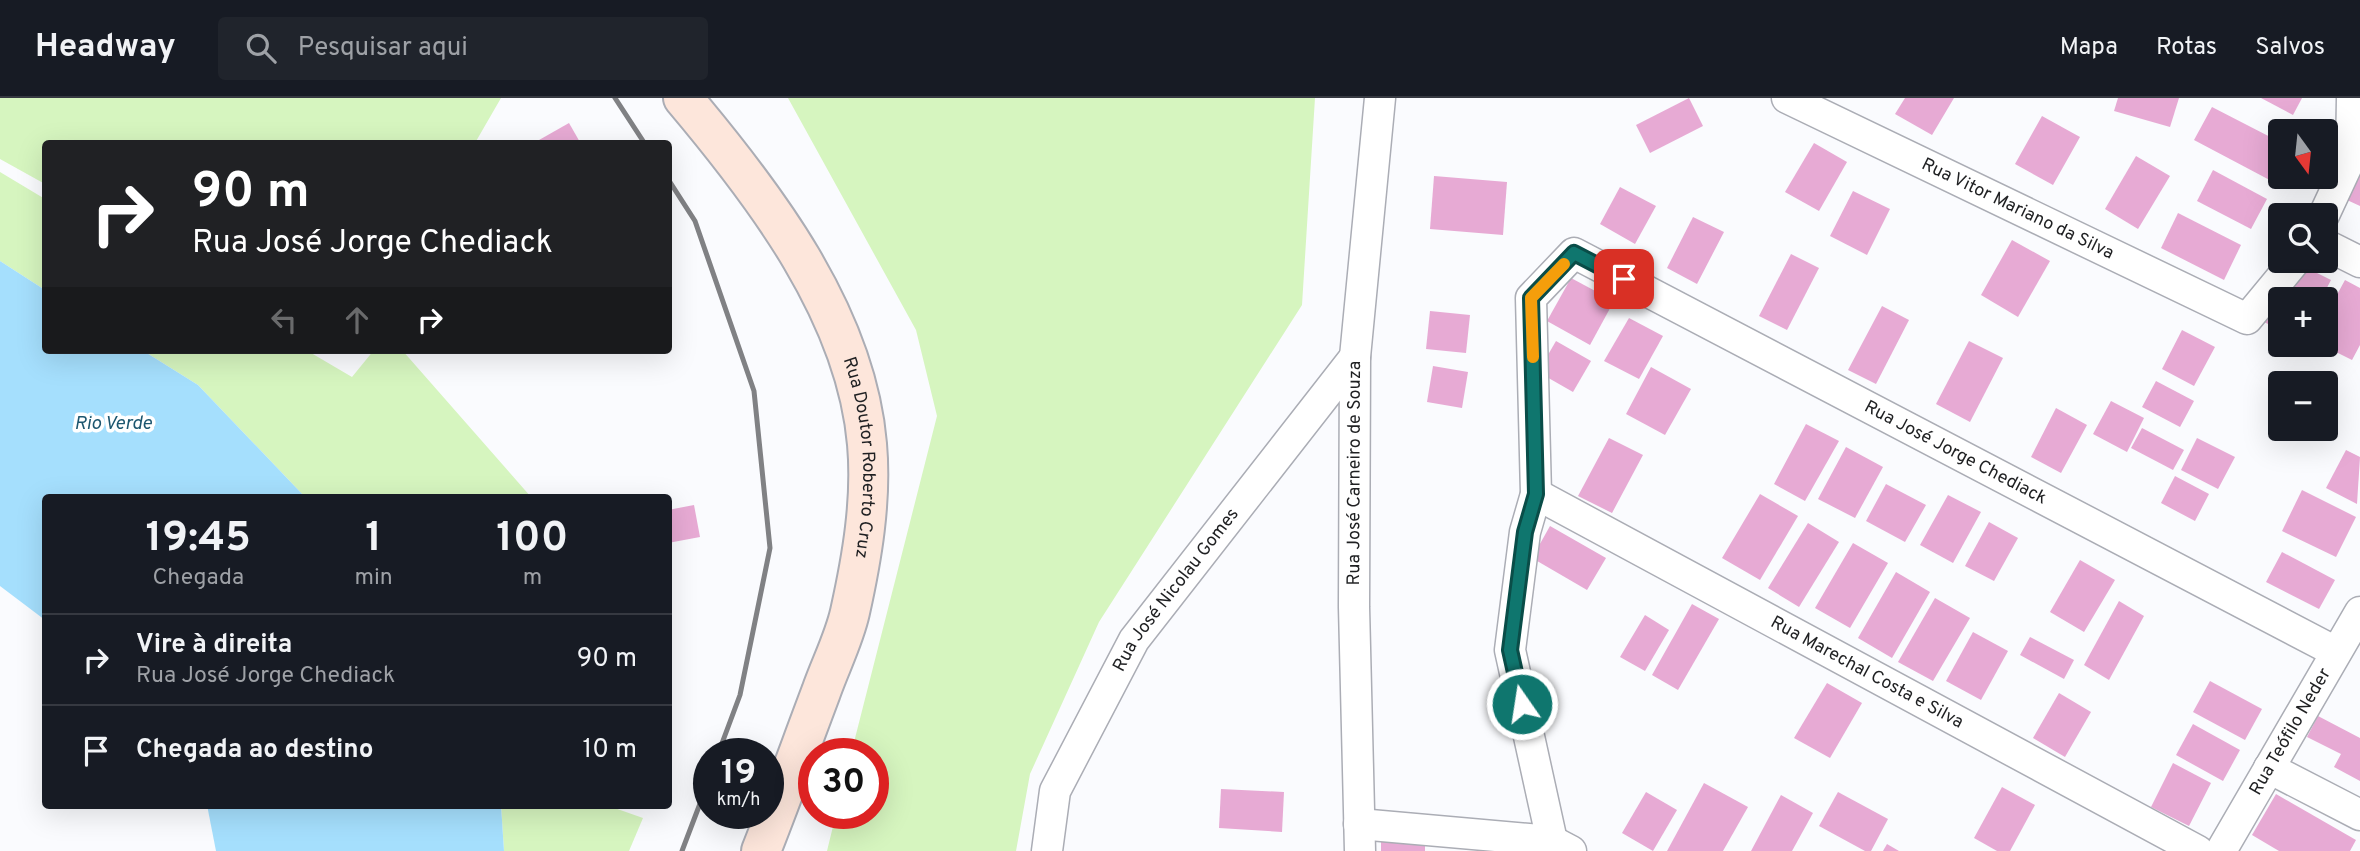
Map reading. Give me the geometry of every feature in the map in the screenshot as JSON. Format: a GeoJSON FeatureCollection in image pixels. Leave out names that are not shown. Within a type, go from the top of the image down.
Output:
{"type":"FeatureCollection","features":[{"type":"Feature","properties":{"kind":"main road","name":"Rua Doutor Roberto Cruz"},"geometry":{"type":"LineString","coordinates":[[683,98],[736,160],[802,257],[834,321],[856,389],[867,442],[869,500],[849,615],[761,851]]}},
{"type":"Feature","properties":{"kind":"street","name":"Rua José Carneiro de Souza"},"geometry":{"type":"LineString","coordinates":[[1360,838],[1354,607],[1355,357],[1380,98]]}},
{"type":"Feature","properties":{"kind":"street","name":"Rua Vitor Mariano da Silva"},"geometry":{"type":"LineString","coordinates":[[1787,98],[2247,319],[2285,273]]}},
{"type":"Feature","properties":{"kind":"street"},"geometry":{"type":"LineString","coordinates":[[2330,203],[2351,157],[2352,98]]}},
{"type":"Feature","properties":{"kind":"street"},"geometry":{"type":"LineString","coordinates":[[2338,251],[2360,262]]}},
{"type":"Feature","properties":{"kind":"street","name":"Rua José Jorge Chediack"},"geometry":{"type":"LineString","coordinates":[[1536,494],[1531,298],[1574,253],[2336,652]]}},
{"type":"Feature","properties":{"kind":"street","name":"Rua José Nicolau Gomes"},"geometry":{"type":"LineString","coordinates":[[1048,851],[1055,791],[1134,640],[1355,357]]}},
{"type":"Feature","properties":{"kind":"street"},"geometry":{"type":"LineString","coordinates":[[1360,838],[1561,846],[1510,650],[1525,532],[1536,494]]}},
{"type":"Feature","properties":{"kind":"street","name":"Rua Marechal Costa e Silva"},"geometry":{"type":"LineString","coordinates":[[1536,494],[2198,851]]}},
{"type":"Feature","properties":{"kind":"street","name":"Rua Teófilo Neder"},"geometry":{"type":"LineString","coordinates":[[2221,851],[2360,612]]}},
{"type":"Feature","properties":{"kind":"street"},"geometry":{"type":"LineString","coordinates":[[2269,768],[2360,815]]}},
{"type":"Feature","properties":{"kind":"green space"},"geometry":{"type":"Polygon","coordinates":[[[0,98],[501,98],[477,140],[42,140],[42,182],[0,159],[0,98]]]}},
{"type":"Feature","properties":{"kind":"green space"},"geometry":{"type":"Polygon","coordinates":[[[788,98],[1315,98],[1302,305],[1099,622],[1030,774],[1016,851],[827,851],[832,829],[889,829],[889,738],[855,738],[937,416],[916,330],[788,98]]]}},
{"type":"Feature","properties":{"kind":"green space"},"geometry":{"type":"Polygon","coordinates":[[[0,172],[42,197],[42,288],[0,261],[0,172]]]}},
{"type":"Feature","properties":{"kind":"green space"},"geometry":{"type":"Polygon","coordinates":[[[148,354],[313,354],[352,377],[371,354],[406,354],[528,494],[302,494],[198,385],[148,354]]]}},
{"type":"Feature","properties":{"kind":"green space"},"geometry":{"type":"Polygon","coordinates":[[[501,809],[617,809],[643,818],[629,851],[504,851],[501,809]]]}},
{"type":"Feature","properties":{"kind":"water","name":"Rio Verde"},"geometry":{"type":"Polygon","coordinates":[[[0,261],[42,288],[42,354],[148,354],[198,385],[302,494],[42,494],[42,618],[0,586],[0,261]]]}},
{"type":"Feature","properties":{"kind":"water"},"geometry":{"type":"Polygon","coordinates":[[[208,809],[501,809],[504,851],[216,851],[208,809]]]}},
{"type":"Feature","properties":{"kind":"building"},"geometry":{"type":"Polygon","coordinates":[[[1689,98],[1703,126],[1650,153],[1636,125],[1689,98]]]}},
{"type":"Feature","properties":{"kind":"building"},"geometry":{"type":"Polygon","coordinates":[[[1905,98],[1954,98],[1932,135],[1895,114],[1905,98]]]}},
{"type":"Feature","properties":{"kind":"building"},"geometry":{"type":"Polygon","coordinates":[[[2118,98],[2179,98],[2170,127],[2114,111],[2118,98]]]}},
{"type":"Feature","properties":{"kind":"building"},"geometry":{"type":"Polygon","coordinates":[[[2261,98],[2302,98],[2293,115],[2261,98]]]}},
{"type":"Feature","properties":{"kind":"building"},"geometry":{"type":"Polygon","coordinates":[[[2212,107],[2268,136],[2268,179],[2194,140],[2212,107]]]}},
{"type":"Feature","properties":{"kind":"building"},"geometry":{"type":"Polygon","coordinates":[[[2042,116],[2080,137],[2053,185],[2015,164],[2042,116]]]}},
{"type":"Feature","properties":{"kind":"building"},"geometry":{"type":"Polygon","coordinates":[[[569,123],[579,140],[539,140],[569,123]]]}},
{"type":"Feature","properties":{"kind":"building"},"geometry":{"type":"Polygon","coordinates":[[[1814,143],[1847,162],[1819,211],[1785,192],[1814,143]]]}},
{"type":"Feature","properties":{"kind":"building"},"geometry":{"type":"Polygon","coordinates":[[[2360,143],[2360,206],[2334,194],[2360,143]]]}},
{"type":"Feature","properties":{"kind":"building"},"geometry":{"type":"Polygon","coordinates":[[[2136,156],[2170,176],[2138,229],[2105,209],[2136,156]]]}},
{"type":"Feature","properties":{"kind":"building"},"geometry":{"type":"Polygon","coordinates":[[[2213,170],[2267,199],[2251,229],[2197,201],[2213,170]]]}},
{"type":"Feature","properties":{"kind":"building"},"geometry":{"type":"Polygon","coordinates":[[[1434,176],[1507,182],[1503,235],[1430,229],[1434,176]]]}},
{"type":"Feature","properties":{"kind":"building"},"geometry":{"type":"Polygon","coordinates":[[[1620,187],[1656,206],[1635,244],[1600,224],[1620,187]]]}},
{"type":"Feature","properties":{"kind":"building"},"geometry":{"type":"Polygon","coordinates":[[[1853,191],[1890,209],[1867,255],[1830,236],[1853,191]]]}},
{"type":"Feature","properties":{"kind":"building"},"geometry":{"type":"Polygon","coordinates":[[[2178,213],[2241,245],[2224,280],[2161,248],[2178,213]]]}},
{"type":"Feature","properties":{"kind":"building"},"geometry":{"type":"Polygon","coordinates":[[[1693,217],[1724,232],[1697,284],[1667,268],[1693,217]]]}},
{"type":"Feature","properties":{"kind":"building"},"geometry":{"type":"Polygon","coordinates":[[[2012,240],[2050,261],[2018,317],[1981,295],[2012,240]]]}},
{"type":"Feature","properties":{"kind":"building"},"geometry":{"type":"Polygon","coordinates":[[[1791,254],[1819,268],[1787,330],[1759,316],[1791,254]]]}},
{"type":"Feature","properties":{"kind":"building"},"geometry":{"type":"Polygon","coordinates":[[[2289,273],[2317,273],[2331,280],[2327,287],[2282,287],[2289,273]]]}},
{"type":"Feature","properties":{"kind":"building"},"geometry":{"type":"Polygon","coordinates":[[[1571,278],[1614,301],[1590,345],[1547,321],[1571,278]]]}},
{"type":"Feature","properties":{"kind":"building"},"geometry":{"type":"Polygon","coordinates":[[[2345,280],[2360,288],[2360,345],[2352,360],[2338,353],[2338,293],[2345,280]]]}},
{"type":"Feature","properties":{"kind":"building"},"geometry":{"type":"Polygon","coordinates":[[[1882,306],[1909,320],[1876,384],[1848,370],[1882,306]]]}},
{"type":"Feature","properties":{"kind":"building"},"geometry":{"type":"Polygon","coordinates":[[[1430,311],[1470,315],[1466,353],[1426,349],[1430,311]]]}},
{"type":"Feature","properties":{"kind":"building"},"geometry":{"type":"Polygon","coordinates":[[[1629,318],[1663,336],[1639,379],[1604,361],[1629,318]]]}},
{"type":"Feature","properties":{"kind":"building"},"geometry":{"type":"Polygon","coordinates":[[[2182,330],[2215,347],[2194,386],[2162,369],[2182,330]]]}},
{"type":"Feature","properties":{"kind":"building"},"geometry":{"type":"Polygon","coordinates":[[[1556,341],[1591,361],[1573,392],[1538,372],[1556,341]]]}},
{"type":"Feature","properties":{"kind":"building"},"geometry":{"type":"Polygon","coordinates":[[[1969,341],[2003,358],[1970,422],[1936,404],[1969,341]]]}},
{"type":"Feature","properties":{"kind":"building"},"geometry":{"type":"Polygon","coordinates":[[[1433,366],[1468,372],[1462,408],[1427,402],[1433,366]]]}},
{"type":"Feature","properties":{"kind":"building"},"geometry":{"type":"Polygon","coordinates":[[[1651,367],[1691,389],[1665,435],[1626,414],[1651,367]]]}},
{"type":"Feature","properties":{"kind":"building"},"geometry":{"type":"Polygon","coordinates":[[[2156,381],[2194,401],[2180,427],[2142,407],[2156,381]]]}},
{"type":"Feature","properties":{"kind":"building"},"geometry":{"type":"Polygon","coordinates":[[[2111,401],[2144,418],[2127,452],[2093,434],[2111,401]]]}},
{"type":"Feature","properties":{"kind":"building"},"geometry":{"type":"Polygon","coordinates":[[[2056,408],[2087,425],[2061,473],[2031,457],[2056,408]]]}},
{"type":"Feature","properties":{"kind":"building"},"geometry":{"type":"Polygon","coordinates":[[[1806,424],[1839,441],[1805,501],[1774,484],[1806,424]]]}},
{"type":"Feature","properties":{"kind":"building"},"geometry":{"type":"Polygon","coordinates":[[[2142,428],[2184,450],[2173,470],[2131,448],[2142,428]]]}},
{"type":"Feature","properties":{"kind":"building"},"geometry":{"type":"Polygon","coordinates":[[[1609,438],[1643,455],[1612,513],[1578,496],[1609,438]]]}},
{"type":"Feature","properties":{"kind":"building"},"geometry":{"type":"Polygon","coordinates":[[[2197,438],[2235,457],[2218,489],[2181,470],[2197,438]]]}},
{"type":"Feature","properties":{"kind":"building"},"geometry":{"type":"Polygon","coordinates":[[[1846,447],[1883,467],[1855,518],[1818,499],[1846,447]]]}},
{"type":"Feature","properties":{"kind":"building"},"geometry":{"type":"Polygon","coordinates":[[[2346,450],[2360,457],[2357,504],[2326,488],[2346,450]]]}},
{"type":"Feature","properties":{"kind":"building"},"geometry":{"type":"Polygon","coordinates":[[[2175,476],[2209,494],[2195,521],[2161,503],[2175,476]]]}},
{"type":"Feature","properties":{"kind":"building"},"geometry":{"type":"Polygon","coordinates":[[[1886,484],[1926,505],[1905,542],[1866,521],[1886,484]]]}},
{"type":"Feature","properties":{"kind":"building"},"geometry":{"type":"Polygon","coordinates":[[[2302,490],[2356,517],[2336,557],[2282,531],[2302,490]]]}},
{"type":"Feature","properties":{"kind":"building"},"geometry":{"type":"Polygon","coordinates":[[[1760,494],[1798,516],[1760,580],[1722,558],[1760,494]]]}},
{"type":"Feature","properties":{"kind":"building"},"geometry":{"type":"Polygon","coordinates":[[[1948,495],[1981,512],[1953,563],[1920,545],[1948,495]]]}},
{"type":"Feature","properties":{"kind":"building"},"geometry":{"type":"Polygon","coordinates":[[[694,505],[700,537],[672,542],[672,509],[694,505]]]}},
{"type":"Feature","properties":{"kind":"building"},"geometry":{"type":"Polygon","coordinates":[[[1989,522],[2018,538],[1994,581],[1965,566],[1989,522]]]}},
{"type":"Feature","properties":{"kind":"building"},"geometry":{"type":"Polygon","coordinates":[[[1808,523],[1839,542],[1799,607],[1768,588],[1808,523]]]}},
{"type":"Feature","properties":{"kind":"building"},"geometry":{"type":"Polygon","coordinates":[[[1550,526],[1606,558],[1587,590],[1532,558],[1550,526]]]}},
{"type":"Feature","properties":{"kind":"building"},"geometry":{"type":"Polygon","coordinates":[[[1853,543],[1888,563],[1850,628],[1815,608],[1853,543]]]}},
{"type":"Feature","properties":{"kind":"building"},"geometry":{"type":"Polygon","coordinates":[[[2282,552],[2335,580],[2319,609],[2266,582],[2282,552]]]}},
{"type":"Feature","properties":{"kind":"building"},"geometry":{"type":"Polygon","coordinates":[[[2080,560],[2115,580],[2084,632],[2050,612],[2080,560]]]}},
{"type":"Feature","properties":{"kind":"building"},"geometry":{"type":"Polygon","coordinates":[[[1896,572],[1930,592],[1892,658],[1858,638],[1896,572]]]}},
{"type":"Feature","properties":{"kind":"building"},"geometry":{"type":"Polygon","coordinates":[[[1935,598],[1970,618],[1933,681],[1898,662],[1935,598]]]}},
{"type":"Feature","properties":{"kind":"building"},"geometry":{"type":"Polygon","coordinates":[[[2119,601],[2144,616],[2109,680],[2084,665],[2119,601]]]}},
{"type":"Feature","properties":{"kind":"building"},"geometry":{"type":"Polygon","coordinates":[[[1692,604],[1719,619],[1678,690],[1652,675],[1692,604]]]}},
{"type":"Feature","properties":{"kind":"building"},"geometry":{"type":"Polygon","coordinates":[[[1645,615],[1669,630],[1645,671],[1620,657],[1645,615]]]}},
{"type":"Feature","properties":{"kind":"building"},"geometry":{"type":"Polygon","coordinates":[[[1973,632],[2008,651],[1981,700],[1946,681],[1973,632]]]}},
{"type":"Feature","properties":{"kind":"building"},"geometry":{"type":"Polygon","coordinates":[[[2030,637],[2074,660],[2064,679],[2020,655],[2030,637]]]}},
{"type":"Feature","properties":{"kind":"building"},"geometry":{"type":"Polygon","coordinates":[[[2210,681],[2262,709],[2245,740],[2193,712],[2210,681]]]}},
{"type":"Feature","properties":{"kind":"building"},"geometry":{"type":"Polygon","coordinates":[[[1827,683],[1862,703],[1830,758],[1794,738],[1827,683]]]}},
{"type":"Feature","properties":{"kind":"building"},"geometry":{"type":"Polygon","coordinates":[[[2059,693],[2091,712],[2065,757],[2033,738],[2059,693]]]}},
{"type":"Feature","properties":{"kind":"building"},"geometry":{"type":"Polygon","coordinates":[[[2318,716],[2360,738],[2360,781],[2334,767],[2341,754],[2307,737],[2318,716]]]}},
{"type":"Feature","properties":{"kind":"building"},"geometry":{"type":"Polygon","coordinates":[[[2193,724],[2240,750],[2223,781],[2176,755],[2193,724]]]}},
{"type":"Feature","properties":{"kind":"building"},"geometry":{"type":"Polygon","coordinates":[[[2173,763],[2211,783],[2189,826],[2151,807],[2173,763]]]}},
{"type":"Feature","properties":{"kind":"building"},"geometry":{"type":"Polygon","coordinates":[[[1704,783],[1748,807],[1723,851],[1667,851],[1704,783]]]}},
{"type":"Feature","properties":{"kind":"building"},"geometry":{"type":"Polygon","coordinates":[[[2002,787],[2035,805],[2010,851],[1997,851],[1974,838],[2002,787]]]}},
{"type":"Feature","properties":{"kind":"building"},"geometry":{"type":"Polygon","coordinates":[[[1221,789],[1284,792],[1282,832],[1219,828],[1221,789]]]}},
{"type":"Feature","properties":{"kind":"building"},"geometry":{"type":"Polygon","coordinates":[[[1646,792],[1677,810],[1653,851],[1622,833],[1646,792]]]}},
{"type":"Feature","properties":{"kind":"building"},"geometry":{"type":"Polygon","coordinates":[[[1838,792],[1888,819],[1871,851],[1865,851],[1819,826],[1838,792]]]}},
{"type":"Feature","properties":{"kind":"building"},"geometry":{"type":"Polygon","coordinates":[[[2276,794],[2356,840],[2350,851],[2279,851],[2252,835],[2276,794]]]}},
{"type":"Feature","properties":{"kind":"building"},"geometry":{"type":"Polygon","coordinates":[[[1781,795],[1813,813],[1792,851],[1751,851],[1781,795]]]}},
{"type":"Feature","properties":{"kind":"building"},"geometry":{"type":"Polygon","coordinates":[[[1381,838],[1425,839],[1425,851],[1381,851],[1381,838]]]}},
{"type":"Feature","properties":{"kind":"building"},"geometry":{"type":"Polygon","coordinates":[[[1887,844],[1899,851],[1883,851],[1887,844]]]}},
{"type":"Feature","properties":{"kind":"railway"},"geometry":{"type":"LineString","coordinates":[[615,98],[642,140]]}},
{"type":"Feature","properties":{"kind":"railway"},"geometry":{"type":"LineString","coordinates":[[672,185],[695,221],[754,391],[770,548],[740,695],[724,738]]}},
{"type":"Feature","properties":{"kind":"railway"},"geometry":{"type":"LineString","coordinates":[[682,851],[693,822]]}},
{"type":"Feature","properties":{"kind":"slow traffic"},"geometry":{"type":"LineString","coordinates":[[1533,357],[1531,298],[1564,264]]}},
{"type":"Feature","properties":{"kind":"route"},"geometry":{"type":"LineString","coordinates":[[1522,704],[1510,650],[1525,532],[1536,494],[1531,298],[1574,253],[1624,279]]}}]}
